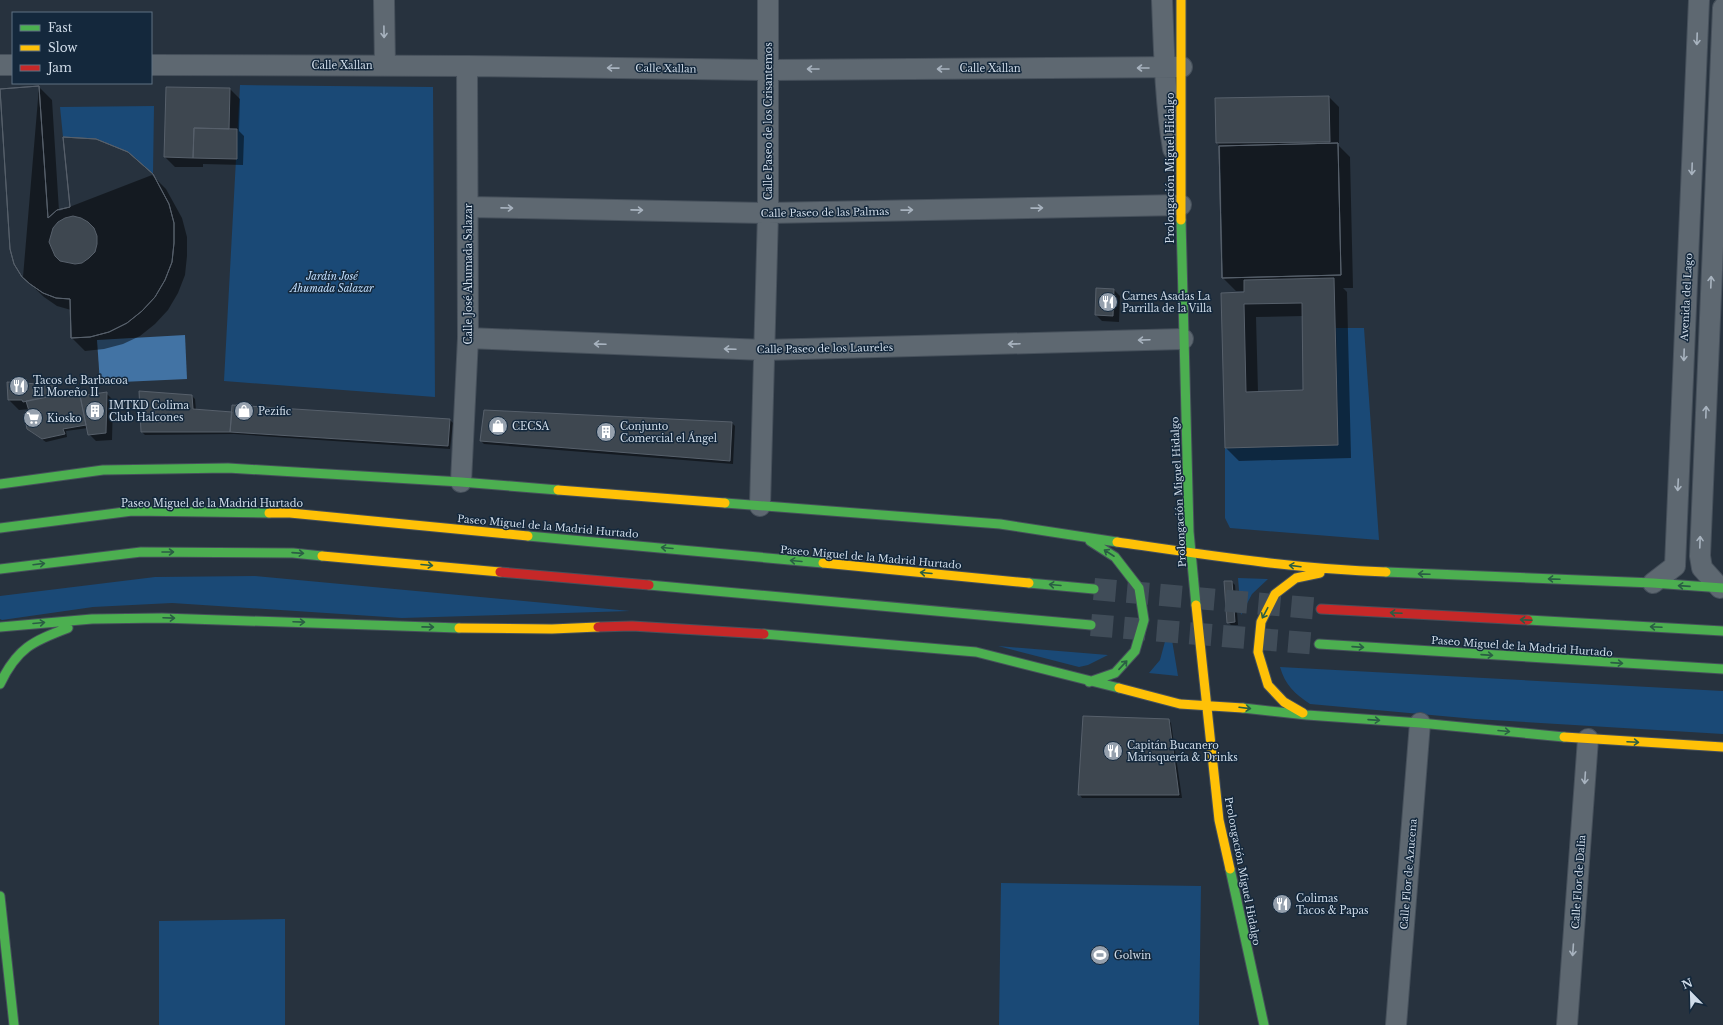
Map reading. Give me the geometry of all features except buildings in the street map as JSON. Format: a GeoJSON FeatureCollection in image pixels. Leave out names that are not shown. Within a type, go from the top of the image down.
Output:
{"type":"FeatureCollection","features":[{"type":"Feature","properties":{"kind":"main road"},"geometry":{"type":"LineString","coordinates":[[1173,67],[1181,0]]}},
{"type":"Feature","properties":{"kind":"main road","name":"Prolongación Miguel Hidalgo"},"geometry":{"type":"LineString","coordinates":[[1181,198],[1183,339],[1190,552],[1220,820],[1264,1025]]}},
{"type":"Feature","properties":{"kind":"main road"},"geometry":{"type":"LineString","coordinates":[[0,484],[103,470],[228,468],[461,482],[1000,524],[1190,552],[1329,570],[1653,583],[1721,588]]}},
{"type":"Feature","properties":{"kind":"main road","name":"Paseo Miguel de la Madrid Hurtado"},"geometry":{"type":"LineString","coordinates":[[0,528],[132,511],[290,513],[1094,589]]}},
{"type":"Feature","properties":{"kind":"main road"},"geometry":{"type":"LineString","coordinates":[[1084,537],[1115,557],[1139,588],[1144,620],[1135,651],[1115,673],[1089,682]]}},
{"type":"Feature","properties":{"kind":"main road"},"geometry":{"type":"LineString","coordinates":[[0,569],[141,552],[293,553],[1091,625]]}},
{"type":"Feature","properties":{"kind":"main road"},"geometry":{"type":"LineString","coordinates":[[1307,716],[1284,702],[1268,684],[1258,652],[1261,622],[1275,594],[1296,578],[1329,570]]}},
{"type":"Feature","properties":{"kind":"main road"},"geometry":{"type":"LineString","coordinates":[[1321,609],[1723,631]]}},
{"type":"Feature","properties":{"kind":"main road"},"geometry":{"type":"LineString","coordinates":[[0,627],[92,619],[162,618],[409,627],[536,629],[632,626],[728,631],[976,652],[1180,704],[1238,707],[1307,716],[1420,723],[1588,739],[1723,747]]}},
{"type":"Feature","properties":{"kind":"main road"},"geometry":{"type":"LineString","coordinates":[[0,684],[14,658],[36,640],[92,619]]}},
{"type":"Feature","properties":{"kind":"main road","name":"Paseo Miguel de la Madrid Hurtado"},"geometry":{"type":"LineString","coordinates":[[1319,644],[1723,669]]}},
{"type":"Feature","properties":{"kind":"main road"},"geometry":{"type":"LineString","coordinates":[[0,896],[14,1025]]}},
{"type":"Feature","properties":{"kind":"street"},"geometry":{"type":"LineString","coordinates":[[384,0],[385,65]]}},
{"type":"Feature","properties":{"kind":"street","name":"Calle Paseo de los Crisantemos"},"geometry":{"type":"LineString","coordinates":[[760,506],[768,213],[768,0]]}},
{"type":"Feature","properties":{"kind":"street"},"geometry":{"type":"LineString","coordinates":[[1162,0],[1173,67],[1170,130],[1181,198]]}},
{"type":"Feature","properties":{"kind":"street","name":"Avenida del Lago"},"geometry":{"type":"LineString","coordinates":[[1653,583],[1675,566],[1699,0]]}},
{"type":"Feature","properties":{"kind":"street"},"geometry":{"type":"LineString","coordinates":[[1721,588],[1702,568],[1700,556],[1707,389],[1717,305],[1723,8]]}},
{"type":"Feature","properties":{"kind":"street"},"geometry":{"type":"LineString","coordinates":[[0,65],[12,65]]}},
{"type":"Feature","properties":{"kind":"street","name":"Calle Xallan"},"geometry":{"type":"LineString","coordinates":[[152,65],[385,65],[769,70],[1173,67]]}},
{"type":"Feature","properties":{"kind":"street","name":"Calle José Ahumada Salazar"},"geometry":{"type":"LineString","coordinates":[[461,482],[468,338],[467,66]]}},
{"type":"Feature","properties":{"kind":"street"},"geometry":{"type":"LineString","coordinates":[[1693,147],[1720,149]]}},
{"type":"Feature","properties":{"kind":"street","name":"Calle Paseo de las Palmas"},"geometry":{"type":"LineString","coordinates":[[468,207],[768,213],[1181,198]]}},
{"type":"Feature","properties":{"kind":"street"},"geometry":{"type":"LineString","coordinates":[[1686,303],[1717,305]]}},
{"type":"Feature","properties":{"kind":"street","name":"Calle Paseo de los Laureles"},"geometry":{"type":"LineString","coordinates":[[468,338],[764,350],[1183,339]]}},
{"type":"Feature","properties":{"kind":"street"},"geometry":{"type":"LineString","coordinates":[[1683,389],[1707,389]]}},
{"type":"Feature","properties":{"kind":"street","name":"Calle Flor de Azucena"},"geometry":{"type":"LineString","coordinates":[[1396,1025],[1420,723]]}},
{"type":"Feature","properties":{"kind":"street","name":"Calle Flor de Dalia"},"geometry":{"type":"LineString","coordinates":[[1567,1025],[1588,739]]}},
{"type":"Feature","properties":{"kind":"green space","name":"Jardín José Ahumada Salazar"},"geometry":{"type":"Polygon","coordinates":[[[240,85],[433,87],[435,397],[224,381],[240,85]]]}},
{"type":"Feature","properties":{"kind":"green space"},"geometry":{"type":"Polygon","coordinates":[[[154,106],[153,174],[128,152],[96,139],[63,137],[60,107],[154,106]]]}},
{"type":"Feature","properties":{"kind":"green space"},"geometry":{"type":"Polygon","coordinates":[[[1336,328],[1364,328],[1379,540],[1230,528],[1225,518],[1225,448],[1338,445],[1336,328]]]}},
{"type":"Feature","properties":{"kind":"green space"},"geometry":{"type":"Polygon","coordinates":[[[255,576],[630,611],[402,618],[172,603],[93,607],[2,620],[0,619],[0,596],[155,577],[255,576]]]}},
{"type":"Feature","properties":{"kind":"green space"},"geometry":{"type":"Polygon","coordinates":[[[1238,578],[1268,579],[1252,594],[1241,615],[1238,578]]]}},
{"type":"Feature","properties":{"kind":"green space"},"geometry":{"type":"Polygon","coordinates":[[[1167,634],[1171,634],[1178,676],[1149,673],[1160,660],[1167,634]]]}},
{"type":"Feature","properties":{"kind":"green space"},"geometry":{"type":"Polygon","coordinates":[[[998,646],[1108,655],[1088,665],[1079,667],[998,646]]]}},
{"type":"Feature","properties":{"kind":"green space"},"geometry":{"type":"Polygon","coordinates":[[[1280,667],[1723,691],[1723,734],[1475,719],[1310,704],[1291,688],[1280,667]]]}},
{"type":"Feature","properties":{"kind":"green space","name":"Golwin"},"geometry":{"type":"Polygon","coordinates":[[[1001,883],[1201,886],[1199,1025],[999,1025],[1001,883]]]}},
{"type":"Feature","properties":{"kind":"green space"},"geometry":{"type":"Polygon","coordinates":[[[285,919],[285,1025],[159,1025],[159,921],[285,919]]]}},
{"type":"Feature","properties":{"kind":"shaded area"},"geometry":{"type":"Polygon","coordinates":[[[185,335],[187,379],[100,383],[97,340],[185,335]]]}},
{"type":"Feature","properties":{"kind":"tunnel"},"geometry":{"type":"LineString","coordinates":[[1094,589],[1321,609]]}},
{"type":"Feature","properties":{"kind":"tunnel"},"geometry":{"type":"LineString","coordinates":[[1091,625],[1319,644]]}},
{"type":"Feature","properties":{"kind":"traffic: fast"},"geometry":{"type":"LineString","coordinates":[[1181,220],[1189,532],[1196,605]]}},
{"type":"Feature","properties":{"kind":"traffic: fast"},"geometry":{"type":"LineString","coordinates":[[0,484],[103,470],[228,468],[461,482],[558,490]]}},
{"type":"Feature","properties":{"kind":"traffic: fast"},"geometry":{"type":"LineString","coordinates":[[725,503],[1000,524],[1117,542]]}},
{"type":"Feature","properties":{"kind":"traffic: fast"},"geometry":{"type":"LineString","coordinates":[[0,528],[132,511],[269,513]]}},
{"type":"Feature","properties":{"kind":"traffic: fast"},"geometry":{"type":"LineString","coordinates":[[528,536],[823,563]]}},
{"type":"Feature","properties":{"kind":"traffic: fast"},"geometry":{"type":"LineString","coordinates":[[1089,682],[1115,673],[1135,651],[1144,620],[1139,588],[1115,557],[1090,541]]}},
{"type":"Feature","properties":{"kind":"traffic: fast"},"geometry":{"type":"LineString","coordinates":[[0,569],[141,552],[293,553],[322,556]]}},
{"type":"Feature","properties":{"kind":"traffic: fast"},"geometry":{"type":"LineString","coordinates":[[1386,572],[1653,583],[1723,588]]}},
{"type":"Feature","properties":{"kind":"traffic: fast"},"geometry":{"type":"LineString","coordinates":[[1029,583],[1094,589]]}},
{"type":"Feature","properties":{"kind":"traffic: fast"},"geometry":{"type":"LineString","coordinates":[[649,585],[1091,625]]}},
{"type":"Feature","properties":{"kind":"traffic: fast"},"geometry":{"type":"LineString","coordinates":[[0,627],[92,619],[162,618],[459,628]]}},
{"type":"Feature","properties":{"kind":"traffic: fast"},"geometry":{"type":"LineString","coordinates":[[1528,620],[1723,631]]}},
{"type":"Feature","properties":{"kind":"traffic: fast"},"geometry":{"type":"LineString","coordinates":[[0,684],[13,662],[27,647],[45,637],[68,628]]}},
{"type":"Feature","properties":{"kind":"traffic: fast"},"geometry":{"type":"LineString","coordinates":[[764,634],[976,652],[1119,688]]}},
{"type":"Feature","properties":{"kind":"traffic: fast"},"geometry":{"type":"LineString","coordinates":[[1319,644],[1723,669]]}},
{"type":"Feature","properties":{"kind":"traffic: fast"},"geometry":{"type":"LineString","coordinates":[[1243,708],[1307,715],[1420,723],[1564,737]]}},
{"type":"Feature","properties":{"kind":"traffic: fast"},"geometry":{"type":"LineString","coordinates":[[1230,869],[1264,1025]]}},
{"type":"Feature","properties":{"kind":"traffic: fast"},"geometry":{"type":"LineString","coordinates":[[0,896],[14,1025]]}},
{"type":"Feature","properties":{"kind":"traffic: slow"},"geometry":{"type":"LineString","coordinates":[[1181,0],[1181,220]]}},
{"type":"Feature","properties":{"kind":"traffic: slow"},"geometry":{"type":"LineString","coordinates":[[558,490],[725,503]]}},
{"type":"Feature","properties":{"kind":"traffic: slow"},"geometry":{"type":"LineString","coordinates":[[269,513],[290,513],[528,536]]}},
{"type":"Feature","properties":{"kind":"traffic: slow"},"geometry":{"type":"LineString","coordinates":[[1117,542],[1285,565],[1386,572]]}},
{"type":"Feature","properties":{"kind":"traffic: slow"},"geometry":{"type":"LineString","coordinates":[[322,556],[500,572]]}},
{"type":"Feature","properties":{"kind":"traffic: slow"},"geometry":{"type":"LineString","coordinates":[[823,563],[1029,583]]}},
{"type":"Feature","properties":{"kind":"traffic: slow"},"geometry":{"type":"LineString","coordinates":[[1303,713],[1284,702],[1268,685],[1258,652],[1261,622],[1275,594],[1296,578],[1320,573]]}},
{"type":"Feature","properties":{"kind":"traffic: slow"},"geometry":{"type":"LineString","coordinates":[[1196,605],[1219,820],[1230,869]]}},
{"type":"Feature","properties":{"kind":"traffic: slow"},"geometry":{"type":"LineString","coordinates":[[459,628],[552,629],[598,627]]}},
{"type":"Feature","properties":{"kind":"traffic: slow"},"geometry":{"type":"LineString","coordinates":[[1119,688],[1180,704],[1243,708]]}},
{"type":"Feature","properties":{"kind":"traffic: slow"},"geometry":{"type":"LineString","coordinates":[[1564,737],[1723,747]]}},
{"type":"Feature","properties":{"kind":"traffic: jam"},"geometry":{"type":"LineString","coordinates":[[500,572],[649,585]]}},
{"type":"Feature","properties":{"kind":"traffic: jam"},"geometry":{"type":"LineString","coordinates":[[1321,609],[1528,620]]}},
{"type":"Feature","properties":{"kind":"traffic: jam"},"geometry":{"type":"LineString","coordinates":[[598,627],[632,626],[764,634]]}},
{"type":"Feature","properties":{"kind":"place","name":"Carnes Asadas La Parrilla de la Villa"},"geometry":{"type":"Point","coordinates":[1108,302]}},
{"type":"Feature","properties":{"kind":"place","name":"Tacos de Barbacoa El Moreño II"},"geometry":{"type":"Point","coordinates":[19,386]}},
{"type":"Feature","properties":{"kind":"place","name":"IMTKD Colima Club Halcones"},"geometry":{"type":"Point","coordinates":[95,411]}},
{"type":"Feature","properties":{"kind":"place","name":"Pezific"},"geometry":{"type":"Point","coordinates":[244,411]}},
{"type":"Feature","properties":{"kind":"place","name":"Kiosko"},"geometry":{"type":"Point","coordinates":[33,418]}},
{"type":"Feature","properties":{"kind":"place","name":"CECSA"},"geometry":{"type":"Point","coordinates":[498,426]}},
{"type":"Feature","properties":{"kind":"place","name":"Conjunto Comercial el Ángel"},"geometry":{"type":"Point","coordinates":[606,432]}},
{"type":"Feature","properties":{"kind":"place","name":"Capitán Bucanero Marisquería & Drinks"},"geometry":{"type":"Point","coordinates":[1113,751]}},
{"type":"Feature","properties":{"kind":"place","name":"Colimas Tacos & Papas"},"geometry":{"type":"Point","coordinates":[1282,904]}},
{"type":"Feature","properties":{"kind":"place","name":"Golwin"},"geometry":{"type":"Point","coordinates":[1100,955]}}]}
